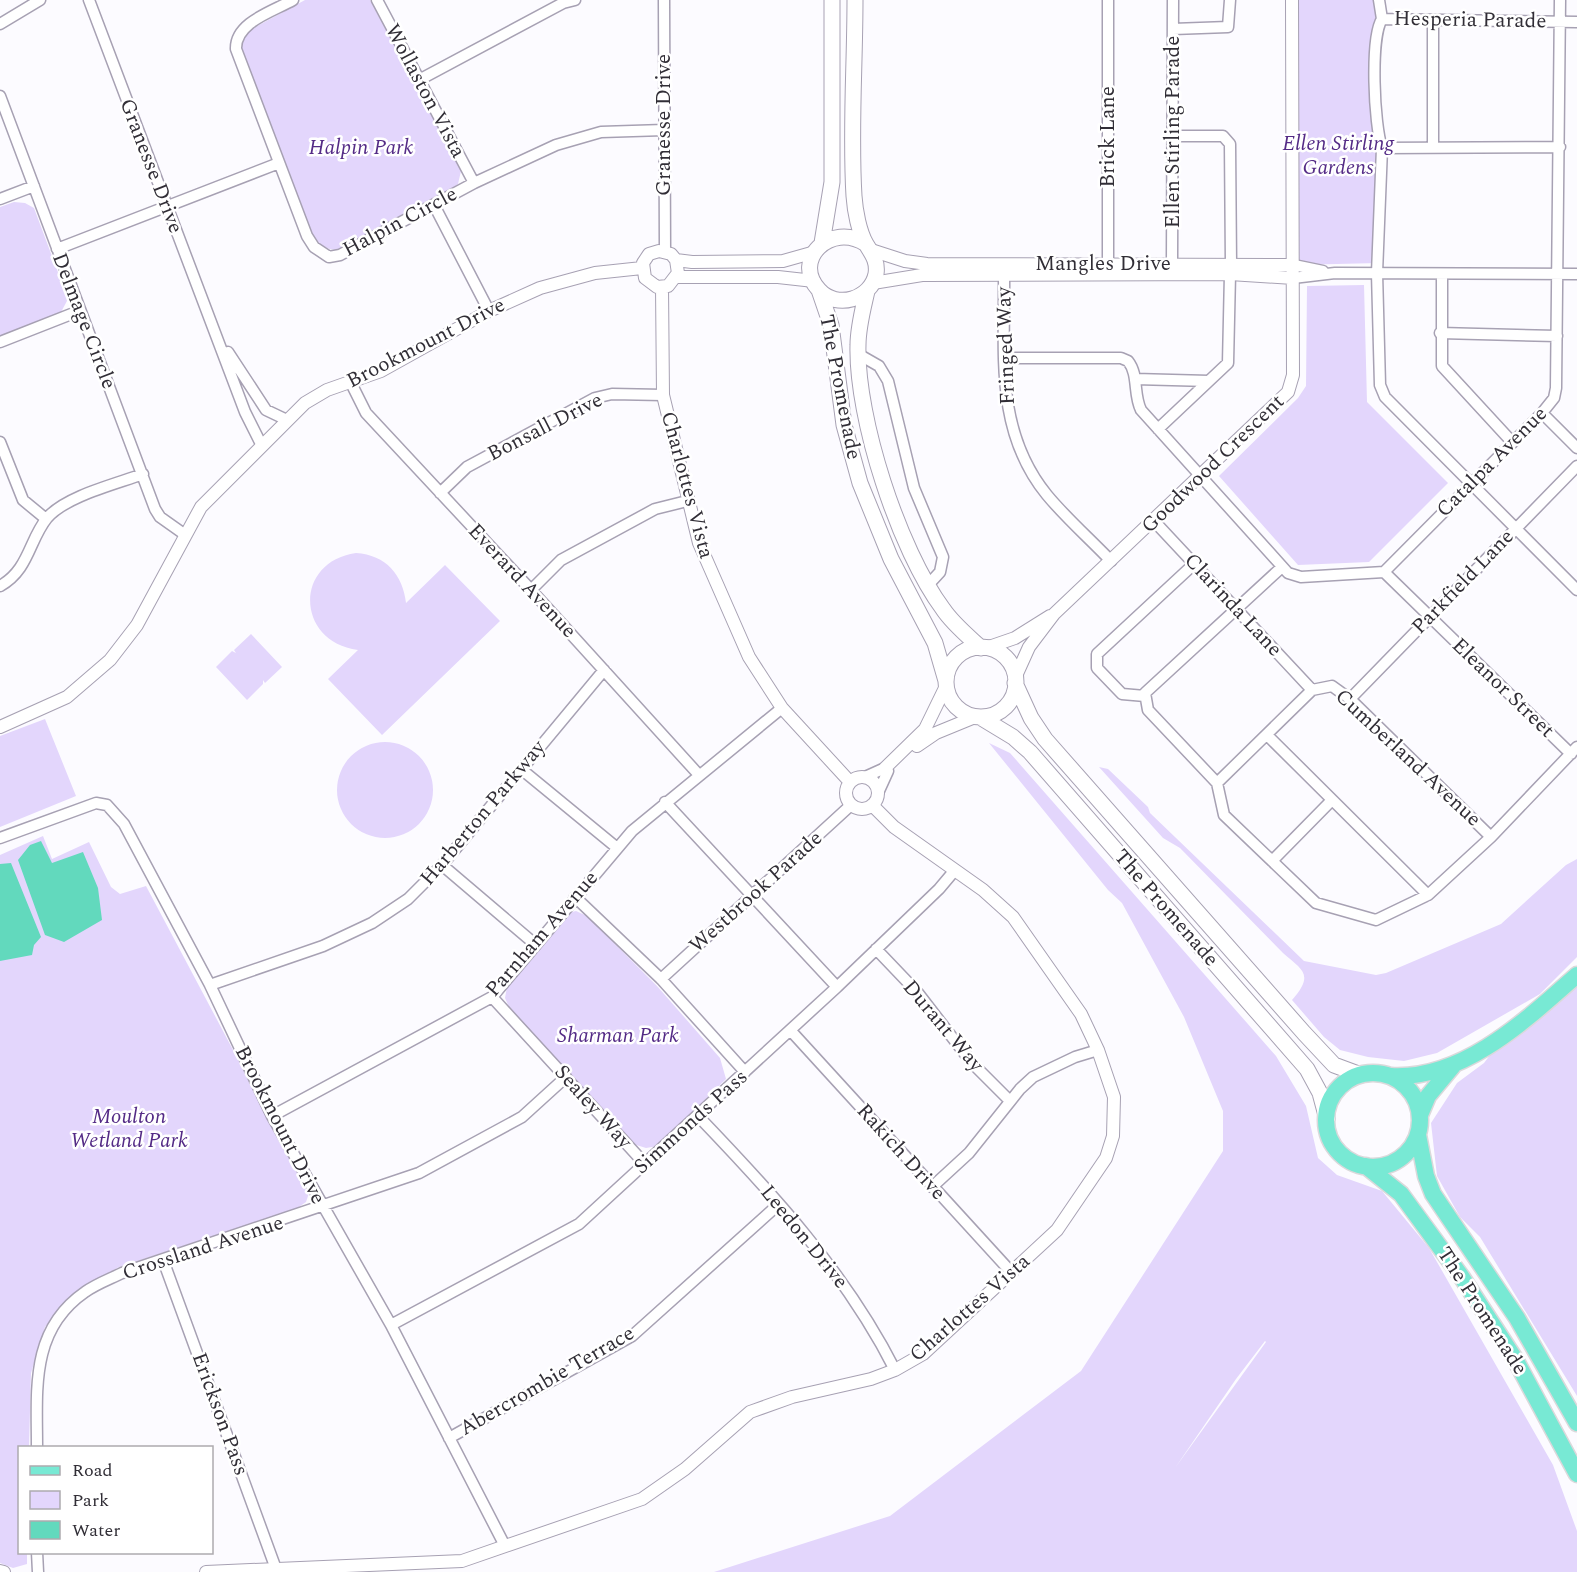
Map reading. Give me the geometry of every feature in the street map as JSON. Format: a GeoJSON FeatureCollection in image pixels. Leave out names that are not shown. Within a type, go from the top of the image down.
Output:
{"type":"FeatureCollection","features":[{"type":"Feature","properties":{"kind":"main road"},"geometry":{"type":"LineString","coordinates":[[832,0],[832,182],[818,248],[810,267],[816,286],[838,301],[859,297],[870,287],[876,266],[854,198],[855,0]]}},
{"type":"Feature","properties":{"kind":"main road"},"geometry":{"type":"LineString","coordinates":[[818,248],[839,236],[849,236],[868,247]]}},
{"type":"Feature","properties":{"kind":"main road","name":"The Promenade"},"geometry":{"type":"LineString","coordinates":[[816,286],[831,325],[844,425],[860,483],[891,559],[935,643],[946,684]]}},
{"type":"Feature","properties":{"kind":"main road","name":"The Promenade"},"geometry":{"type":"LineString","coordinates":[[870,287],[860,326],[858,354],[865,404],[881,475],[910,550],[928,585],[949,617],[984,648]]}},
{"type":"Feature","properties":{"kind":"main road"},"geometry":{"type":"LineString","coordinates":[[984,648],[1007,660],[1015,681],[1012,698],[1003,709],[977,717],[961,711],[954,704],[946,684],[949,667],[955,659],[967,650],[984,648]]}},
{"type":"Feature","properties":{"kind":"main road","name":"The Promenade"},"geometry":{"type":"LineString","coordinates":[[1015,681],[1034,723],[1049,744],[1334,1065],[1361,1075]]}},
{"type":"Feature","properties":{"kind":"main road","name":"The Promenade"},"geometry":{"type":"LineString","coordinates":[[977,717],[1026,748],[1307,1069],[1320,1093],[1327,1119]]}},
{"type":"Feature","properties":{"kind":"main road"},"geometry":{"type":"LineString","coordinates":[[1454,1066],[1416,1077],[1361,1075],[1349,1080],[1335,1094],[1327,1119],[1328,1132],[1337,1150],[1353,1162],[1365,1166],[1385,1166],[1398,1161],[1408,1152],[1418,1135],[1420,1115],[1428,1096],[1454,1066],[1518,1023],[1577,975]]}},
{"type":"Feature","properties":{"kind":"main road"},"geometry":{"type":"LineString","coordinates":[[1388,1076],[1409,1091],[1420,1115]]}},
{"type":"Feature","properties":{"kind":"main road","name":"The Promenade"},"geometry":{"type":"LineString","coordinates":[[1418,1135],[1426,1176],[1433,1194],[1517,1318],[1577,1423]]}},
{"type":"Feature","properties":{"kind":"main road","name":"The Promenade"},"geometry":{"type":"LineString","coordinates":[[1365,1166],[1401,1194],[1449,1257],[1515,1359],[1577,1474]]}},
{"type":"Feature","properties":{"kind":"street"},"geometry":{"type":"LineString","coordinates":[[0,24],[40,0]]}},
{"type":"Feature","properties":{"kind":"street","name":"Granesse Drive"},"geometry":{"type":"LineString","coordinates":[[89,0],[244,412],[262,446]]}},
{"type":"Feature","properties":{"kind":"street","name":"Halpin Circle"},"geometry":{"type":"LineString","coordinates":[[293,0],[244,27],[238,34],[235,44],[310,242],[329,256],[340,255],[532,154],[580,136],[601,132],[664,130]]}},
{"type":"Feature","properties":{"kind":"street","name":"Wollaston Vista"},"geometry":{"type":"LineString","coordinates":[[377,0],[474,183]]}},
{"type":"Feature","properties":{"kind":"street"},"geometry":{"type":"LineString","coordinates":[[419,80],[562,2],[575,0]]}},
{"type":"Feature","properties":{"kind":"street","name":"Granesse Drive"},"geometry":{"type":"LineString","coordinates":[[664,0],[665,251]]}},
{"type":"Feature","properties":{"kind":"street","name":"Brick Lane"},"geometry":{"type":"LineString","coordinates":[[1108,0],[1108,269]]}},
{"type":"Feature","properties":{"kind":"street","name":"Ellen Stirling Parade"},"geometry":{"type":"LineString","coordinates":[[1172,264],[1173,0]]}},
{"type":"Feature","properties":{"kind":"street"},"geometry":{"type":"LineString","coordinates":[[1173,28],[1228,27],[1230,0]]}},
{"type":"Feature","properties":{"kind":"street"},"geometry":{"type":"LineString","coordinates":[[1292,0],[1293,265]]}},
{"type":"Feature","properties":{"kind":"street","name":"Hesperia Parade"},"geometry":{"type":"LineString","coordinates":[[1379,0],[1382,19],[1577,22]]}},
{"type":"Feature","properties":{"kind":"street","name":"Catalpa Avenue"},"geometry":{"type":"LineString","coordinates":[[1384,572],[1470,483],[1542,414],[1554,398],[1560,147],[1560,0]]}},
{"type":"Feature","properties":{"kind":"street"},"geometry":{"type":"LineString","coordinates":[[1382,19],[1375,35],[1377,124],[1382,147],[1377,273],[1382,391],[1577,590]]}},
{"type":"Feature","properties":{"kind":"street"},"geometry":{"type":"LineString","coordinates":[[1433,20],[1433,147]]}},
{"type":"Feature","properties":{"kind":"street","name":"Delmage Circle"},"geometry":{"type":"LineString","coordinates":[[0,96],[143,474],[154,509],[160,517],[184,534]]}},
{"type":"Feature","properties":{"kind":"street"},"geometry":{"type":"LineString","coordinates":[[1158,429],[1230,358],[1230,144],[1223,136],[1173,136]]}},
{"type":"Feature","properties":{"kind":"street"},"geometry":{"type":"LineString","coordinates":[[1382,147],[1560,147]]}},
{"type":"Feature","properties":{"kind":"street"},"geometry":{"type":"LineString","coordinates":[[57,249],[279,163]]}},
{"type":"Feature","properties":{"kind":"street"},"geometry":{"type":"LineString","coordinates":[[0,199],[34,186]]}},
{"type":"Feature","properties":{"kind":"street"},"geometry":{"type":"LineString","coordinates":[[434,205],[489,311]]}},
{"type":"Feature","properties":{"kind":"street","name":"Mangles Drive"},"geometry":{"type":"LineString","coordinates":[[868,247],[913,263],[1108,269],[1231,269],[1293,265],[1335,273]]}},
{"type":"Feature","properties":{"kind":"street"},"geometry":{"type":"LineString","coordinates":[[676,260],[692,262],[783,261],[818,248]]}},
{"type":"Feature","properties":{"kind":"street"},"geometry":{"type":"LineString","coordinates":[[665,251],[676,260],[679,268],[677,277],[668,286],[662,287],[648,282],[642,268],[650,254],[665,251]]}},
{"type":"Feature","properties":{"kind":"street"},"geometry":{"type":"LineString","coordinates":[[936,274],[945,271],[949,264]]}},
{"type":"Feature","properties":{"kind":"street","name":"Mangles Drive"},"geometry":{"type":"LineString","coordinates":[[870,287],[908,276],[1004,274],[1172,264],[1231,269],[1293,278],[1335,273],[1577,274]]}},
{"type":"Feature","properties":{"kind":"street","name":"Goodwood Crescent"},"geometry":{"type":"LineString","coordinates":[[1015,681],[1029,647],[1054,614],[1288,392],[1293,375],[1293,265]]}},
{"type":"Feature","properties":{"kind":"street","name":"Brookmount Drive"},"geometry":{"type":"LineString","coordinates":[[0,727],[67,698],[110,660],[137,625],[184,534],[201,507],[287,420],[316,396],[381,371],[489,311],[556,282],[596,273],[642,268]]}},
{"type":"Feature","properties":{"kind":"street","name":"Fringed Way"},"geometry":{"type":"LineString","coordinates":[[1004,274],[1005,400],[1011,428],[1021,455],[1047,495],[1111,561]]}},
{"type":"Feature","properties":{"kind":"street"},"geometry":{"type":"LineString","coordinates":[[1442,274],[1440,358],[1445,372],[1512,442]]}},
{"type":"Feature","properties":{"kind":"street"},"geometry":{"type":"LineString","coordinates":[[677,277],[778,277],[816,286]]}},
{"type":"Feature","properties":{"kind":"street","name":"Charlottes Vista"},"geometry":{"type":"LineString","coordinates":[[662,287],[663,395],[699,543],[722,600],[749,657],[782,708],[850,782]]}},
{"type":"Feature","properties":{"kind":"street"},"geometry":{"type":"LineString","coordinates":[[0,342],[80,311]]}},
{"type":"Feature","properties":{"kind":"street","name":"Granesse Drive"},"geometry":{"type":"LineString","coordinates":[[215,331],[263,406],[274,416],[287,420]]}},
{"type":"Feature","properties":{"kind":"street"},"geometry":{"type":"LineString","coordinates":[[1440,333],[1557,336]]}},
{"type":"Feature","properties":{"kind":"street","name":"The Promenade"},"geometry":{"type":"LineString","coordinates":[[858,354],[879,366],[888,381],[914,488],[943,557],[940,572],[928,585]]}},
{"type":"Feature","properties":{"kind":"street"},"geometry":{"type":"LineString","coordinates":[[1005,358],[1120,358],[1128,361],[1135,379],[1137,403],[1288,573],[1300,577],[1384,572]]}},
{"type":"Feature","properties":{"kind":"street"},"geometry":{"type":"LineString","coordinates":[[1135,379],[1209,381]]}},
{"type":"Feature","properties":{"kind":"street","name":"Everard Avenue"},"geometry":{"type":"LineString","coordinates":[[351,383],[366,413],[699,775]]}},
{"type":"Feature","properties":{"kind":"street","name":"Bonsall Drive"},"geometry":{"type":"LineString","coordinates":[[440,493],[467,467],[595,398],[612,394],[663,395]]}},
{"type":"Feature","properties":{"kind":"street"},"geometry":{"type":"LineString","coordinates":[[1542,414],[1577,448]]}},
{"type":"Feature","properties":{"kind":"street"},"geometry":{"type":"LineString","coordinates":[[0,442],[23,500],[46,519]]}},
{"type":"Feature","properties":{"kind":"street","name":"Parkfield Lane"},"geometry":{"type":"LineString","coordinates":[[1350,699],[1577,466]]}},
{"type":"Feature","properties":{"kind":"street"},"geometry":{"type":"LineString","coordinates":[[0,586],[28,557],[46,519],[65,504],[143,474]]}},
{"type":"Feature","properties":{"kind":"street"},"geometry":{"type":"LineString","coordinates":[[531,590],[561,561],[655,509],[687,501]]}},
{"type":"Feature","properties":{"kind":"street","name":"Clarinda Lane"},"geometry":{"type":"LineString","coordinates":[[1154,521],[1312,690]]}},
{"type":"Feature","properties":{"kind":"street"},"geometry":{"type":"LineString","coordinates":[[1145,696],[1122,694],[1096,668],[1097,654],[1194,564]]}},
{"type":"Feature","properties":{"kind":"street"},"geometry":{"type":"LineString","coordinates":[[1217,783],[1148,710],[1145,693],[1282,567]]}},
{"type":"Feature","properties":{"kind":"street","name":"Eleanor Street"},"geometry":{"type":"LineString","coordinates":[[1384,572],[1574,750]]}},
{"type":"Feature","properties":{"kind":"street","name":"Goodwood Crescent"},"geometry":{"type":"LineString","coordinates":[[984,648],[1015,638],[1054,614]]}},
{"type":"Feature","properties":{"kind":"street","name":"Harberton Parkway"},"geometry":{"type":"LineString","coordinates":[[210,985],[323,946],[368,925],[408,898],[442,865],[604,670]]}},
{"type":"Feature","properties":{"kind":"street"},"geometry":{"type":"LineString","coordinates":[[946,684],[925,729],[886,770],[872,805],[864,809],[851,805],[846,795],[850,782],[886,770],[927,739],[977,717]]}},
{"type":"Feature","properties":{"kind":"street","name":"Cumberland Avenue"},"geometry":{"type":"LineString","coordinates":[[1491,837],[1350,699],[1332,686],[1312,690],[1217,783],[1224,815],[1316,903],[1376,920],[1428,895],[1491,837],[1574,750]]}},
{"type":"Feature","properties":{"kind":"street","name":"Parnham Avenue"},"geometry":{"type":"LineString","coordinates":[[272,1116],[492,997],[616,847],[665,802],[782,708]]}},
{"type":"Feature","properties":{"kind":"street"},"geometry":{"type":"LineString","coordinates":[[1267,735],[1428,895]]}},
{"type":"Feature","properties":{"kind":"street"},"geometry":{"type":"LineString","coordinates":[[521,770],[616,847]]}},
{"type":"Feature","properties":{"kind":"street"},"geometry":{"type":"LineString","coordinates":[[865,777],[874,783],[878,794]]}},
{"type":"Feature","properties":{"kind":"street"},"geometry":{"type":"LineString","coordinates":[[1272,861],[1332,800]]}},
{"type":"Feature","properties":{"kind":"street"},"geometry":{"type":"LineString","coordinates":[[665,802],[837,987]]}},
{"type":"Feature","properties":{"kind":"street","name":"Brookmount Drive"},"geometry":{"type":"LineString","coordinates":[[0,838],[96,803],[107,806],[124,824],[210,985],[272,1116],[391,1325],[506,1546]]}},
{"type":"Feature","properties":{"kind":"street","name":"Westbrook Parade"},"geometry":{"type":"LineString","coordinates":[[661,979],[851,805]]}},
{"type":"Feature","properties":{"kind":"street","name":"Charlottes Vista"},"geometry":{"type":"LineString","coordinates":[[206,1572],[462,1560],[642,1499],[685,1469],[750,1412],[792,1397],[871,1379],[895,1370],[923,1354],[1057,1230],[1106,1158],[1116,1116],[1114,1097],[1098,1050],[1081,1014],[1013,917],[983,890],[894,827],[872,805]]}},
{"type":"Feature","properties":{"kind":"street"},"geometry":{"type":"LineString","coordinates":[[442,865],[536,945]]}},
{"type":"Feature","properties":{"kind":"street","name":"Simmonds Pass"},"geometry":{"type":"LineString","coordinates":[[391,1325],[579,1224],[791,1031],[955,870]]}},
{"type":"Feature","properties":{"kind":"street"},"geometry":{"type":"LineString","coordinates":[[575,897],[661,979],[746,1072]]}},
{"type":"Feature","properties":{"kind":"street","name":"Durant Way"},"geometry":{"type":"LineString","coordinates":[[876,949],[918,993],[972,1063],[1010,1101]]}},
{"type":"Feature","properties":{"kind":"street","name":"Sealey Way"},"geometry":{"type":"LineString","coordinates":[[492,997],[645,1164]]}},
{"type":"Feature","properties":{"kind":"street","name":"Rakich Drive"},"geometry":{"type":"LineString","coordinates":[[791,1031],[1012,1273]]}},
{"type":"Feature","properties":{"kind":"street"},"geometry":{"type":"LineString","coordinates":[[932,1187],[969,1153],[1010,1101],[1034,1077],[1075,1057],[1098,1050]]}},
{"type":"Feature","properties":{"kind":"street","name":"Crossland Avenue"},"geometry":{"type":"LineString","coordinates":[[37,1446],[37,1376],[44,1344],[64,1312],[85,1292],[122,1273],[419,1173],[522,1117],[566,1077]]}},
{"type":"Feature","properties":{"kind":"street","name":"Leedon Drive"},"geometry":{"type":"LineString","coordinates":[[698,1116],[825,1257],[881,1342],[895,1370]]}},
{"type":"Feature","properties":{"kind":"street","name":"Abercrombie Terrace"},"geometry":{"type":"LineString","coordinates":[[448,1438],[632,1336],[779,1204]]}},
{"type":"Feature","properties":{"kind":"street","name":"Erickson Pass"},"geometry":{"type":"LineString","coordinates":[[163,1260],[276,1569]]}},
{"type":"Feature","properties":{"kind":"street"},"geometry":{"type":"LineString","coordinates":[[38,1554],[38,1572]]}},
{"type":"Feature","properties":{"kind":"street"},"geometry":{"type":"LineString","coordinates":[[0,1571],[4,1572]]}},
{"type":"Feature","properties":{"kind":"green space","name":"Halpin Park"},"geometry":{"type":"Polygon","coordinates":[[[305,0],[370,0],[461,171],[458,184],[451,190],[342,250],[324,246],[311,232],[240,50],[243,37],[248,31],[305,0]]]}},
{"type":"Feature","properties":{"kind":"green space","name":"Ellen Stirling Gardens"},"geometry":{"type":"Polygon","coordinates":[[[1292,0],[1379,0],[1377,27],[1379,263],[1294,265],[1292,0]]]}},
{"type":"Feature","properties":{"kind":"green space"},"geometry":{"type":"Polygon","coordinates":[[[14,202],[25,203],[34,208],[68,299],[60,314],[0,339],[0,207],[14,202]]]}},
{"type":"Feature","properties":{"kind":"green space"},"geometry":{"type":"Polygon","coordinates":[[[1364,285],[1367,402],[1448,483],[1369,562],[1298,565],[1219,476],[1298,398],[1306,386],[1307,286],[1364,285]]]}},
{"type":"Feature","properties":{"kind":"green space"},"geometry":{"type":"Polygon","coordinates":[[[356,553],[376,558],[391,568],[401,584],[406,603],[445,565],[500,621],[382,735],[328,679],[358,650],[338,644],[323,633],[314,618],[310,602],[313,586],[321,571],[335,559],[356,553]]]}},
{"type":"Feature","properties":{"kind":"green space"},"geometry":{"type":"Polygon","coordinates":[[[251,634],[282,667],[265,683],[263,680],[263,684],[247,700],[216,667],[232,651],[236,653],[234,650],[251,634]]]}},
{"type":"Feature","properties":{"kind":"green space"},"geometry":{"type":"Polygon","coordinates":[[[45,719],[76,796],[0,827],[0,736],[45,719]]]}},
{"type":"Feature","properties":{"kind":"green space"},"geometry":{"type":"Polygon","coordinates":[[[385,742],[403,746],[419,756],[429,772],[433,790],[429,808],[419,824],[403,834],[385,838],[367,834],[351,824],[341,808],[337,790],[341,772],[351,756],[367,746],[385,742]]]}},
{"type":"Feature","properties":{"kind":"green space"},"geometry":{"type":"Polygon","coordinates":[[[989,743],[1010,753],[1276,1056],[1306,1106],[1318,1158],[1337,1175],[1382,1191],[1429,1248],[1553,1465],[1577,1531],[1577,1572],[714,1572],[890,1516],[1081,1371],[1223,1151],[1223,1111],[1184,1017],[1122,903],[1108,890],[989,743]],[[1266,1342],[1236,1379],[1175,1468],[1266,1342]]]}},
{"type":"Feature","properties":{"kind":"green space"},"geometry":{"type":"Polygon","coordinates":[[[1099,767],[1108,769],[1148,807],[1150,813],[1304,961],[1376,975],[1386,973],[1501,924],[1566,865],[1577,859],[1577,957],[1540,994],[1437,1053],[1404,1061],[1368,1057],[1340,1050],[1324,1037],[1292,1000],[1303,984],[1304,978],[1300,968],[1180,848],[1163,838],[1099,767]]]}},
{"type":"Feature","properties":{"kind":"green space","name":"Moulton Wetland Park"},"geometry":{"type":"Polygon","coordinates":[[[43,836],[52,859],[89,842],[111,887],[120,894],[146,886],[309,1193],[306,1202],[296,1209],[119,1267],[75,1293],[45,1327],[31,1373],[29,1446],[18,1446],[18,1554],[27,1554],[27,1564],[13,1568],[0,1563],[0,855],[43,836]]]}},
{"type":"Feature","properties":{"kind":"green space","name":"Sharman Park"},"geometry":{"type":"Polygon","coordinates":[[[576,911],[587,916],[657,986],[720,1058],[726,1079],[658,1146],[646,1148],[633,1144],[509,1007],[505,998],[507,987],[568,913],[576,911]]]}},
{"type":"Feature","properties":{"kind":"green space"},"geometry":{"type":"Polygon","coordinates":[[[1577,984],[1577,1396],[1480,1237],[1460,1217],[1437,1176],[1431,1123],[1457,1083],[1484,1063],[1496,1047],[1577,984]]]}},
{"type":"Feature","properties":{"kind":"water"},"geometry":{"type":"Polygon","coordinates":[[[41,841],[52,863],[83,852],[98,888],[102,920],[64,942],[45,935],[18,860],[30,845],[41,841]]]}},
{"type":"Feature","properties":{"kind":"water"},"geometry":{"type":"Polygon","coordinates":[[[11,863],[41,937],[34,945],[32,955],[0,961],[0,864],[11,863]]]}}]}
